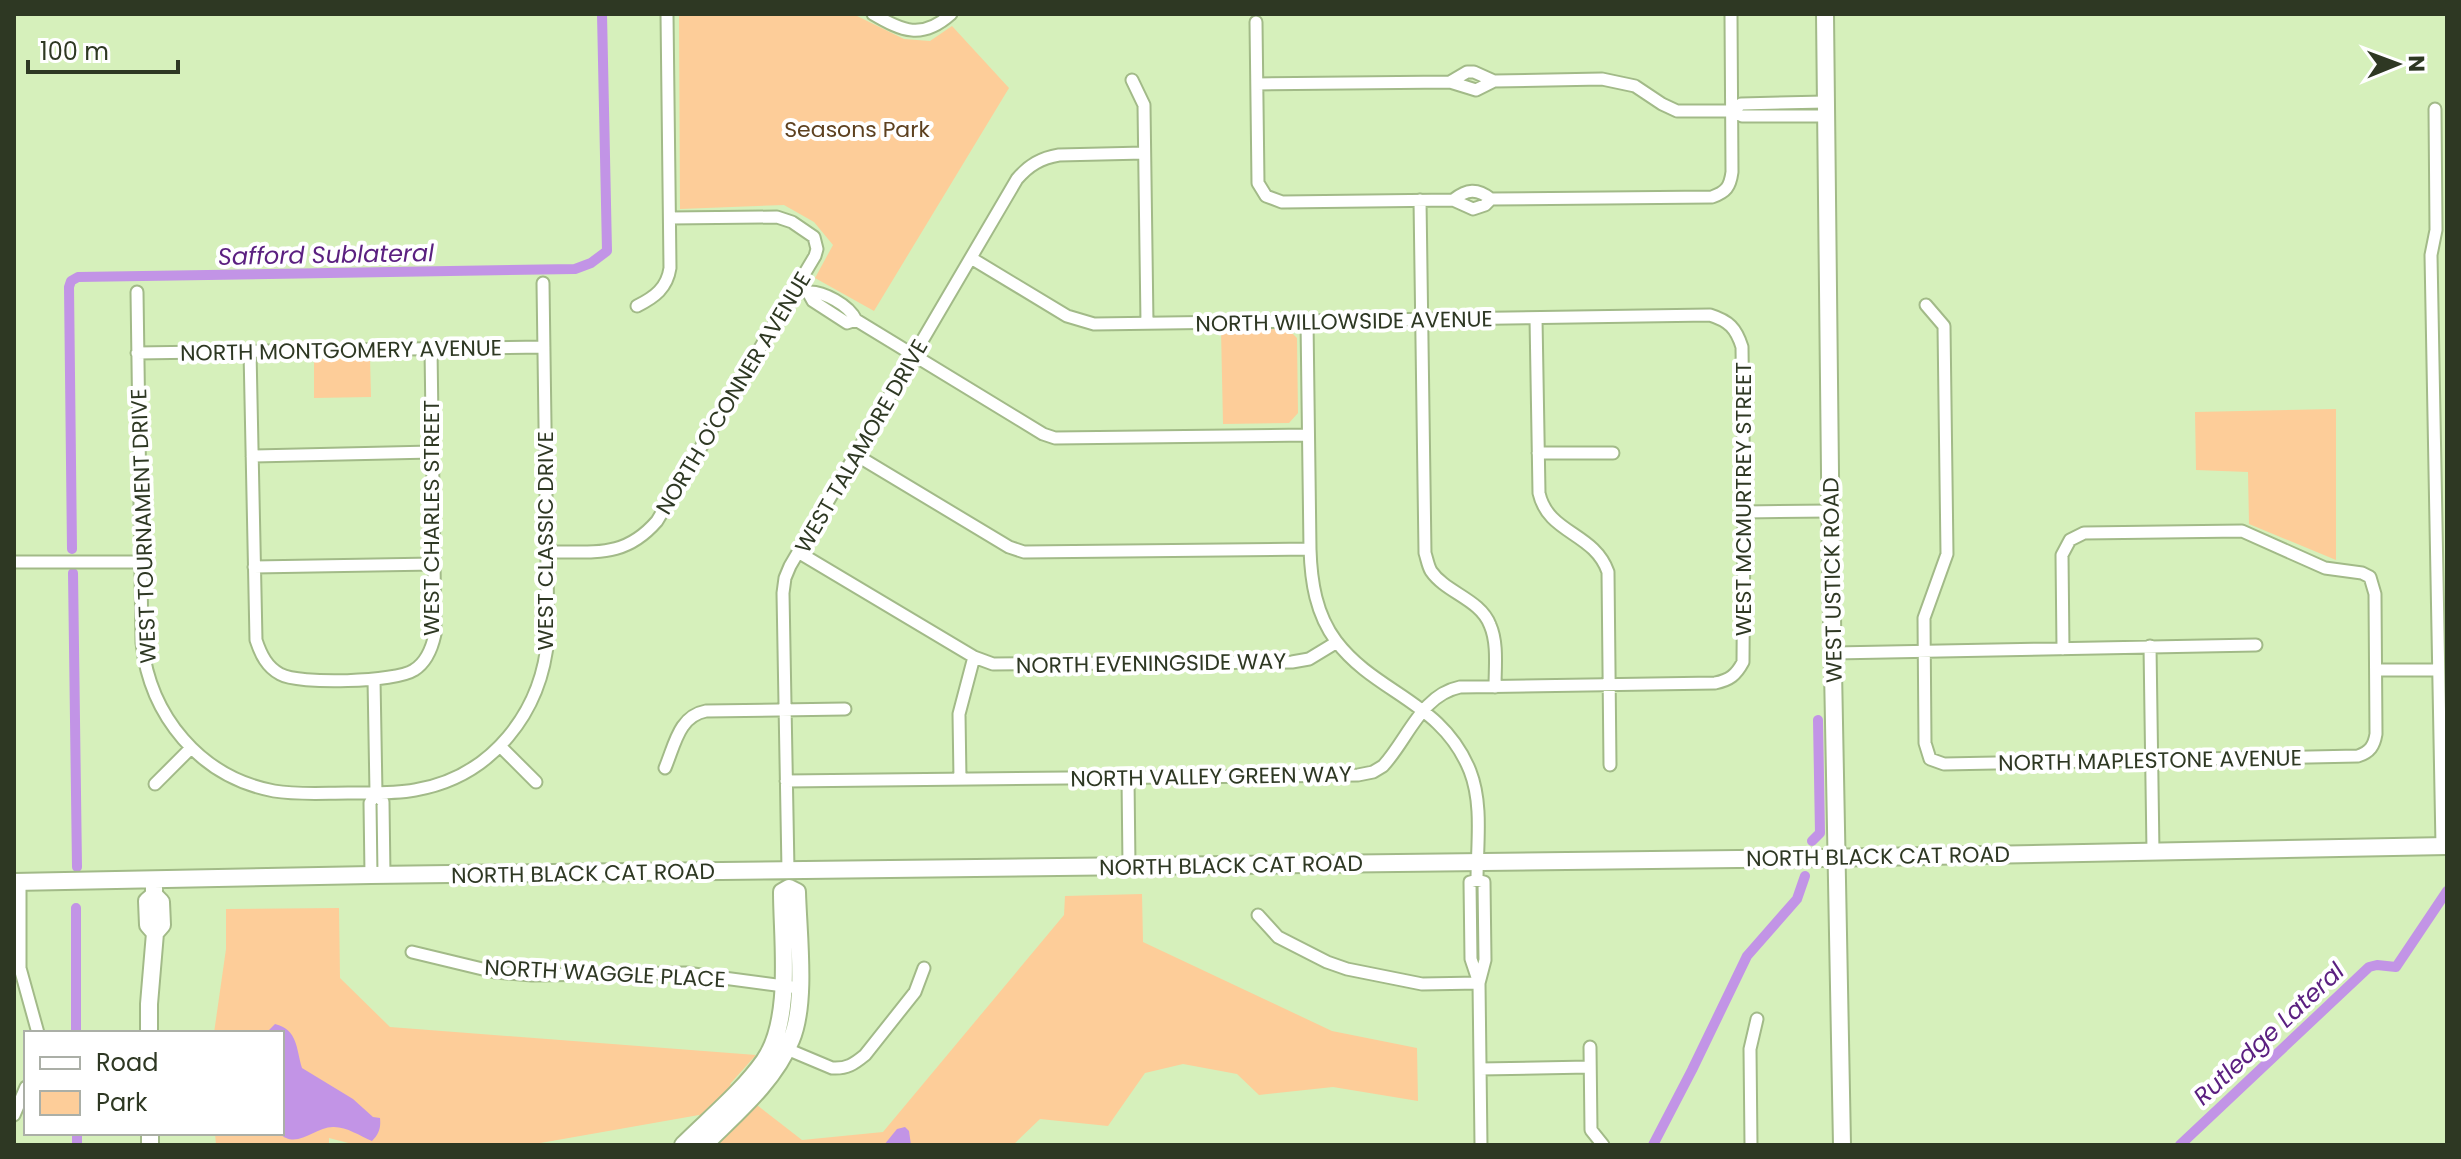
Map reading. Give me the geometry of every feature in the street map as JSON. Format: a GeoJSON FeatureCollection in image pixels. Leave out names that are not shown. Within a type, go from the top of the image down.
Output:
{"type":"FeatureCollection","features":[{"type":"Feature","properties":{"kind":"main road","name":"WEST USTICK ROAD"},"geometry":{"type":"LineString","coordinates":[[1825,14],[1842,1145]]}},
{"type":"Feature","properties":{"kind":"main road","name":"NORTH BLACK CAT ROAD"},"geometry":{"type":"LineString","coordinates":[[17,882],[154,887],[378,875],[1838,858],[2444,846]]}},
{"type":"Feature","properties":{"kind":"main road"},"geometry":{"type":"LineString","coordinates":[[704,1145],[757,1091],[780,1046],[780,1025],[791,986],[782,892],[789,888],[788,870]]}},
{"type":"Feature","properties":{"kind":"main road"},"geometry":{"type":"LineString","coordinates":[[149,1031],[155,933],[148,925],[147,901],[154,887]]}},
{"type":"Feature","properties":{"kind":"main road"},"geometry":{"type":"LineString","coordinates":[[683,1145],[780,1046]]}},
{"type":"Feature","properties":{"kind":"street"},"geometry":{"type":"LineString","coordinates":[[637,306],[652,299],[669,277],[667,14]]}},
{"type":"Feature","properties":{"kind":"street"},"geometry":{"type":"LineString","coordinates":[[873,14],[898,29],[909,31],[935,26],[951,14]]}},
{"type":"Feature","properties":{"kind":"street"},"geometry":{"type":"LineString","coordinates":[[1453,200],[1472,190],[1491,199],[1712,197],[1721,194],[1731,183],[1731,15]]}},
{"type":"Feature","properties":{"kind":"street"},"geometry":{"type":"LineString","coordinates":[[1256,22],[1258,183],[1266,196],[1282,202],[1453,200],[1473,209],[1491,199]]}},
{"type":"Feature","properties":{"kind":"street"},"geometry":{"type":"LineString","coordinates":[[1450,82],[1467,72],[1494,81],[1615,80],[1635,86],[1677,111],[1733,111],[1741,104],[1825,109]]}},
{"type":"Feature","properties":{"kind":"street"},"geometry":{"type":"LineString","coordinates":[[1132,80],[1144,105],[1147,323]]}},
{"type":"Feature","properties":{"kind":"street"},"geometry":{"type":"LineString","coordinates":[[1257,84],[1450,82],[1476,90],[1494,81]]}},
{"type":"Feature","properties":{"kind":"street"},"geometry":{"type":"LineString","coordinates":[[2435,109],[2436,230],[2431,255],[2444,846]]}},
{"type":"Feature","properties":{"kind":"street","name":"WEST TALAMORE DRIVE"},"geometry":{"type":"LineString","coordinates":[[788,870],[785,578],[1017,179],[1036,162],[1059,155],[1144,153]]}},
{"type":"Feature","properties":{"kind":"street"},"geometry":{"type":"LineString","coordinates":[[1420,200],[1425,553],[1430,570],[1444,584],[1478,607],[1489,622],[1494,639],[1495,687]]}},
{"type":"Feature","properties":{"kind":"street","name":"NORTH O'CONNER AVENUE"},"geometry":{"type":"LineString","coordinates":[[547,552],[604,551],[626,547],[644,536],[657,521],[803,289],[815,256],[816,243],[808,231],[777,217],[670,218]]}},
{"type":"Feature","properties":{"kind":"street","name":"NORTH WILLOWSIDE AVENUE"},"geometry":{"type":"LineString","coordinates":[[971,258],[1078,321],[1094,324],[1710,315],[1733,325]]}},
{"type":"Feature","properties":{"kind":"street","name":"WEST CLASSIC DRIVE"},"geometry":{"type":"LineString","coordinates":[[376,793],[414,790],[446,781],[476,766],[500,746],[527,712],[544,670],[548,637],[543,283]]}},
{"type":"Feature","properties":{"kind":"street"},"geometry":{"type":"LineString","coordinates":[[803,289],[818,291],[913,357],[1043,434],[1055,438],[1308,435]]}},
{"type":"Feature","properties":{"kind":"street","name":"WEST TOURNAMENT DRIVE"},"geometry":{"type":"LineString","coordinates":[[137,292],[142,643],[147,673],[163,712],[191,748],[217,769],[245,783],[300,793],[376,793]]}},
{"type":"Feature","properties":{"kind":"street"},"geometry":{"type":"LineString","coordinates":[[1923,651],[1924,618],[1947,554],[1944,326],[1926,305]]}},
{"type":"Feature","properties":{"kind":"street"},"geometry":{"type":"LineString","coordinates":[[1536,318],[1539,493],[1547,514],[1594,548],[1603,557],[1608,572],[1610,765]]}},
{"type":"Feature","properties":{"kind":"street"},"geometry":{"type":"LineString","coordinates":[[1307,321],[1310,549],[1316,601],[1337,642],[1364,667],[1424,710],[1452,737],[1471,772],[1478,804],[1477,880],[1484,882],[1485,960],[1479,983],[1481,1145]]}},
{"type":"Feature","properties":{"kind":"street","name":"WEST MCMURTREY STREET"},"geometry":{"type":"LineString","coordinates":[[1733,325],[1742,347],[1744,512],[1745,650],[1737,672]]}},
{"type":"Feature","properties":{"kind":"street","name":"NORTH MONTGOMERY AVENUE"},"geometry":{"type":"LineString","coordinates":[[137,353],[544,347]]}},
{"type":"Feature","properties":{"kind":"street","name":"WEST CHARLES STREET"},"geometry":{"type":"LineString","coordinates":[[250,351],[256,640],[270,667],[283,676],[298,680],[394,678],[413,671],[425,660],[433,645],[431,349]]}},
{"type":"Feature","properties":{"kind":"street"},"geometry":{"type":"LineString","coordinates":[[252,456],[432,452]]}},
{"type":"Feature","properties":{"kind":"street"},"geometry":{"type":"LineString","coordinates":[[1538,453],[1613,453]]}},
{"type":"Feature","properties":{"kind":"street"},"geometry":{"type":"LineString","coordinates":[[856,455],[1009,547],[1024,552],[1310,549]]}},
{"type":"Feature","properties":{"kind":"street"},"geometry":{"type":"LineString","coordinates":[[1744,512],[1831,511]]}},
{"type":"Feature","properties":{"kind":"street"},"geometry":{"type":"LineString","coordinates":[[2063,649],[2062,555],[2070,540],[2084,533],[2242,531],[2325,568],[2362,573],[2373,582],[2375,594],[2376,670],[2433,670]]}},
{"type":"Feature","properties":{"kind":"street","name":"NORTH EVENINGSIDE WAY"},"geometry":{"type":"LineString","coordinates":[[798,552],[974,657],[993,664],[1277,663],[1309,659],[1337,642]]}},
{"type":"Feature","properties":{"kind":"street"},"geometry":{"type":"LineString","coordinates":[[14,562],[141,562]]}},
{"type":"Feature","properties":{"kind":"street"},"geometry":{"type":"LineString","coordinates":[[254,567],[434,564]]}},
{"type":"Feature","properties":{"kind":"street"},"geometry":{"type":"LineString","coordinates":[[1834,653],[2256,645]]}},
{"type":"Feature","properties":{"kind":"street"},"geometry":{"type":"LineString","coordinates":[[2150,646],[2153,852]]}},
{"type":"Feature","properties":{"kind":"street","name":"NORTH MAPLESTONE AVENUE"},"geometry":{"type":"LineString","coordinates":[[1923,651],[1925,743],[1930,759],[1944,764],[2358,756],[2370,750],[2376,734],[2376,670]]}},
{"type":"Feature","properties":{"kind":"street"},"geometry":{"type":"LineString","coordinates":[[960,779],[959,714],[974,657]]}},
{"type":"Feature","properties":{"kind":"street","name":"NORTH VALLEY GREEN WAY"},"geometry":{"type":"LineString","coordinates":[[786,781],[1358,775],[1383,766],[1434,698],[1448,690],[1715,683],[1729,680],[1737,672]]}},
{"type":"Feature","properties":{"kind":"street"},"geometry":{"type":"LineString","coordinates":[[374,679],[376,793],[383,802],[378,875]]}},
{"type":"Feature","properties":{"kind":"street"},"geometry":{"type":"LineString","coordinates":[[665,768],[685,720],[694,713],[845,709]]}},
{"type":"Feature","properties":{"kind":"street"},"geometry":{"type":"LineString","coordinates":[[500,746],[536,782]]}},
{"type":"Feature","properties":{"kind":"street"},"geometry":{"type":"LineString","coordinates":[[155,784],[191,748]]}},
{"type":"Feature","properties":{"kind":"street"},"geometry":{"type":"LineString","coordinates":[[1128,778],[1129,866]]}},
{"type":"Feature","properties":{"kind":"street"},"geometry":{"type":"LineString","coordinates":[[17,882],[20,968],[37,1031]]}},
{"type":"Feature","properties":{"kind":"street"},"geometry":{"type":"LineString","coordinates":[[1258,915],[1278,937],[1347,969],[1422,984],[1479,983]]}},
{"type":"Feature","properties":{"kind":"street","name":"NORTH WAGGLE PLACE"},"geometry":{"type":"LineString","coordinates":[[412,952],[495,972],[532,975],[686,973],[791,986]]}},
{"type":"Feature","properties":{"kind":"street"},"geometry":{"type":"LineString","coordinates":[[780,1046],[832,1068],[849,1067],[865,1055],[915,992],[924,968]]}},
{"type":"Feature","properties":{"kind":"street"},"geometry":{"type":"LineString","coordinates":[[1751,1145],[1750,1049],[1757,1019]]}},
{"type":"Feature","properties":{"kind":"street"},"geometry":{"type":"LineString","coordinates":[[1590,1047],[1591,1130],[1603,1145]]}},
{"type":"Feature","properties":{"kind":"street"},"geometry":{"type":"LineString","coordinates":[[1480,1069],[1589,1067]]}},
{"type":"Feature","properties":{"kind":"street"},"geometry":{"type":"LineString","coordinates":[[14,1115],[24,1092]]}},
{"type":"Feature","properties":{"kind":"green space","name":"Seasons Park"},"geometry":{"type":"Polygon","coordinates":[[[679,14],[853,14],[904,39],[930,41],[952,26],[1009,88],[874,311],[815,278],[833,245],[814,222],[784,205],[680,209],[679,14]]]}},
{"type":"Feature","properties":{"kind":"green space"},"geometry":{"type":"Polygon","coordinates":[[[1288,329],[1297,338],[1298,413],[1289,423],[1223,424],[1221,330],[1288,329]]]}},
{"type":"Feature","properties":{"kind":"green space"},"geometry":{"type":"Polygon","coordinates":[[[370,358],[371,397],[314,398],[314,359],[370,358]]]}},
{"type":"Feature","properties":{"kind":"green space"},"geometry":{"type":"Polygon","coordinates":[[[2336,409],[2336,560],[2249,524],[2248,472],[2196,470],[2195,412],[2336,409]]]}},
{"type":"Feature","properties":{"kind":"green space"},"geometry":{"type":"Polygon","coordinates":[[[1142,894],[1143,942],[1332,1031],[1417,1048],[1418,1101],[1333,1087],[1259,1095],[1237,1074],[1183,1064],[1145,1073],[1108,1126],[1040,1119],[1013,1145],[717,1145],[723,1138],[699,1115],[529,1145],[356,1145],[329,1138],[329,1145],[216,1145],[215,1135],[284,1135],[284,1031],[214,1031],[226,949],[226,909],[339,908],[340,978],[390,1027],[756,1055],[730,1084],[802,1140],[883,1132],[1064,915],[1065,896],[1142,894]]]}},
{"type":"Feature","properties":{"kind":"shaded area"},"geometry":{"type":"Polygon","coordinates":[[[275,1024],[283,1027],[292,1035],[302,1068],[353,1099],[373,1117],[380,1118],[379,1131],[372,1141],[339,1127],[293,1140],[282,1135],[284,1031],[268,1031],[275,1024]]]}},
{"type":"Feature","properties":{"kind":"shaded area"},"geometry":{"type":"Polygon","coordinates":[[[905,1127],[909,1131],[911,1145],[884,1145],[897,1129],[905,1127]]]}},
{"type":"Feature","properties":{"kind":"waterway","name":"Safford Sublateral"},"geometry":{"type":"LineString","coordinates":[[72,549],[71,281],[78,277],[575,269],[591,263],[607,251],[602,14]]}},
{"type":"Feature","properties":{"kind":"waterway","name":"Safford Sublateral"},"geometry":{"type":"LineString","coordinates":[[73,573],[77,867]]}},
{"type":"Feature","properties":{"kind":"waterway"},"geometry":{"type":"LineString","coordinates":[[1812,841],[1820,833],[1818,720]]}},
{"type":"Feature","properties":{"kind":"waterway"},"geometry":{"type":"LineString","coordinates":[[1653,1145],[1747,956],[1797,899],[1805,876]]}},
{"type":"Feature","properties":{"kind":"waterway","name":"Rutledge Lateral"},"geometry":{"type":"LineString","coordinates":[[2180,1145],[2369,967],[2396,967],[2447,891]]}},
{"type":"Feature","properties":{"kind":"waterway","name":"Safford Sublateral"},"geometry":{"type":"LineString","coordinates":[[76,908],[76,1031]]}},
{"type":"Feature","properties":{"kind":"waterway","name":"Safford Sublateral"},"geometry":{"type":"LineString","coordinates":[[77,1135],[77,1145]]}}]}
